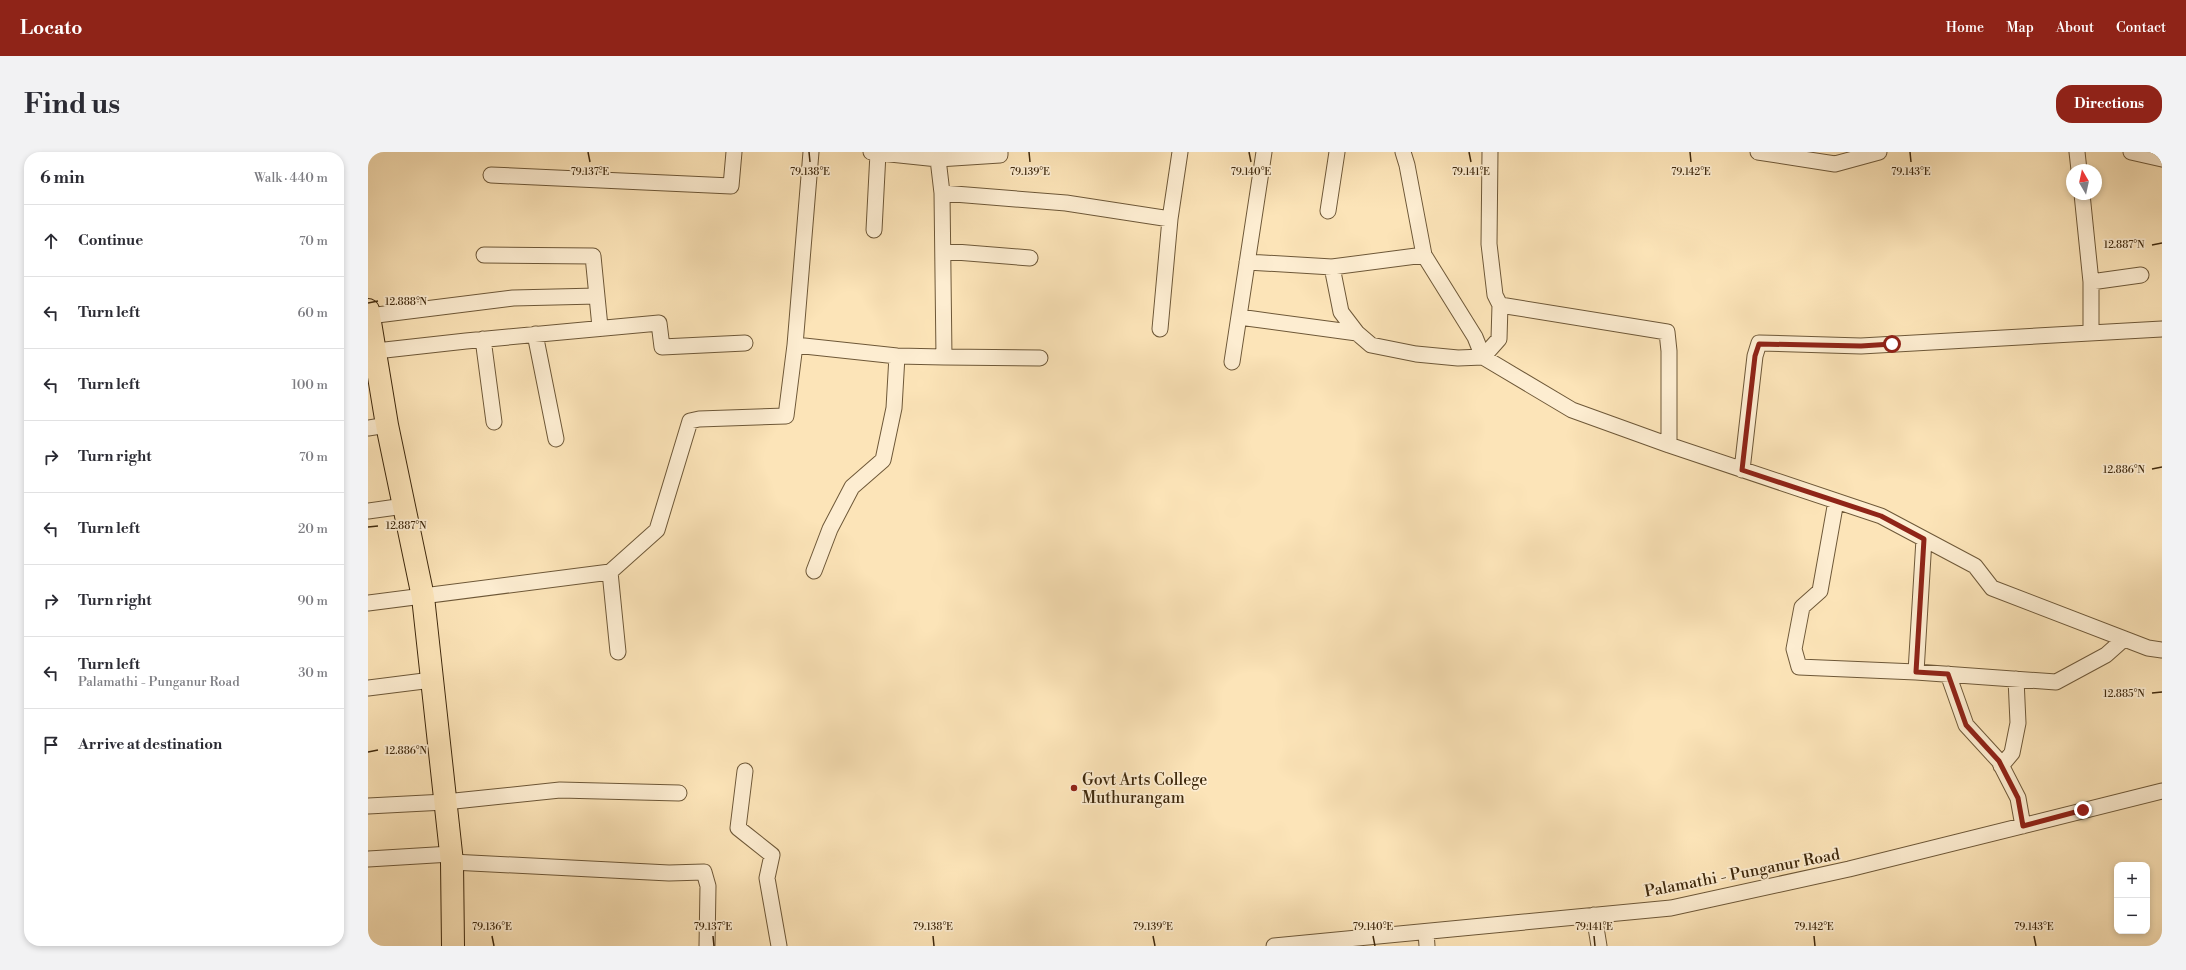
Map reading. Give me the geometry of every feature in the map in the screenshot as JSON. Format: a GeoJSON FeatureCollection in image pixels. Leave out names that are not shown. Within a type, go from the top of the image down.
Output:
{"type":"FeatureCollection","features":[{"type":"Feature","properties":{"kind":"highway"},"geometry":{"type":"LineString","coordinates":[[369,313],[373,345],[378,426],[404,506],[423,597],[451,858],[453,946]]}},
{"type":"Feature","properties":{"kind":"street"},"geometry":{"type":"LineString","coordinates":[[492,175],[731,186],[734,152]]}},
{"type":"Feature","properties":{"kind":"street"},"geometry":{"type":"LineString","coordinates":[[368,603],[610,572],[658,530],[690,421],[699,419],[786,416],[795,345],[811,152]]}},
{"type":"Feature","properties":{"kind":"street"},"geometry":{"type":"LineString","coordinates":[[874,230],[874,152],[938,159],[1000,154],[1000,152]]}},
{"type":"Feature","properties":{"kind":"street"},"geometry":{"type":"LineString","coordinates":[[1160,329],[1170,219],[1180,152]]}},
{"type":"Feature","properties":{"kind":"street"},"geometry":{"type":"LineString","coordinates":[[1232,362],[1264,152]]}},
{"type":"Feature","properties":{"kind":"street"},"geometry":{"type":"LineString","coordinates":[[1328,211],[1337,152]]}},
{"type":"Feature","properties":{"kind":"street"},"geometry":{"type":"LineString","coordinates":[[1403,152],[1407,165],[1424,255],[1475,337],[1483,357]]}},
{"type":"Feature","properties":{"kind":"street"},"geometry":{"type":"LineString","coordinates":[[1483,357],[1499,339],[1500,305],[1495,295],[1489,244],[1490,152]]}},
{"type":"Feature","properties":{"kind":"street"},"geometry":{"type":"LineString","coordinates":[[1758,152],[1835,164],[1879,152]]}},
{"type":"Feature","properties":{"kind":"street"},"geometry":{"type":"LineString","coordinates":[[2077,152],[2078,164]]}},
{"type":"Feature","properties":{"kind":"street"},"geometry":{"type":"LineString","coordinates":[[2131,152],[2162,159]]}},
{"type":"Feature","properties":{"kind":"street"},"geometry":{"type":"LineString","coordinates":[[938,159],[942,193],[944,357]]}},
{"type":"Feature","properties":{"kind":"street"},"geometry":{"type":"LineString","coordinates":[[942,193],[1066,203],[1170,219]]}},
{"type":"Feature","properties":{"kind":"street"},"geometry":{"type":"LineString","coordinates":[[2083,200],[2092,282],[2091,332]]}},
{"type":"Feature","properties":{"kind":"street"},"geometry":{"type":"LineString","coordinates":[[943,251],[1030,258]]}},
{"type":"Feature","properties":{"kind":"street"},"geometry":{"type":"LineString","coordinates":[[1247,262],[1332,267],[1424,255]]}},
{"type":"Feature","properties":{"kind":"street"},"geometry":{"type":"LineString","coordinates":[[484,256],[593,256],[600,327]]}},
{"type":"Feature","properties":{"kind":"street"},"geometry":{"type":"LineString","coordinates":[[1332,267],[1341,312],[1357,333],[1371,345],[1458,358],[1483,357],[1572,410],[1669,445],[1881,516],[1975,566],[1992,588],[2148,648],[2162,650]]}},
{"type":"Feature","properties":{"kind":"street"},"geometry":{"type":"LineString","coordinates":[[2092,282],[2141,275]]}},
{"type":"Feature","properties":{"kind":"street"},"geometry":{"type":"LineString","coordinates":[[369,313],[513,298],[597,296]]}},
{"type":"Feature","properties":{"kind":"street"},"geometry":{"type":"LineString","coordinates":[[1500,305],[1667,332],[1669,351],[1669,445]]}},
{"type":"Feature","properties":{"kind":"street"},"geometry":{"type":"LineString","coordinates":[[1239,317],[1357,333]]}},
{"type":"Feature","properties":{"kind":"street"},"geometry":{"type":"LineString","coordinates":[[373,345],[483,339],[600,327],[659,323],[662,346],[745,343]]}},
{"type":"Feature","properties":{"kind":"street"},"geometry":{"type":"LineString","coordinates":[[1742,470],[1755,356],[1759,344],[1861,346],[2162,329]]}},
{"type":"Feature","properties":{"kind":"street"},"geometry":{"type":"LineString","coordinates":[[535,334],[556,438]]}},
{"type":"Feature","properties":{"kind":"street"},"geometry":{"type":"LineString","coordinates":[[483,339],[494,422]]}},
{"type":"Feature","properties":{"kind":"street"},"geometry":{"type":"LineString","coordinates":[[795,345],[897,356],[1040,358]]}},
{"type":"Feature","properties":{"kind":"street"},"geometry":{"type":"LineString","coordinates":[[814,571],[830,529],[852,487],[883,460],[894,408],[897,356]]}},
{"type":"Feature","properties":{"kind":"street"},"geometry":{"type":"LineString","coordinates":[[1836,501],[1820,591],[1802,607],[1794,649],[1799,667],[1916,672],[2056,682],[2106,655],[2124,639]]}},
{"type":"Feature","properties":{"kind":"street"},"geometry":{"type":"LineString","coordinates":[[368,511],[404,506]]}},
{"type":"Feature","properties":{"kind":"street"},"geometry":{"type":"LineString","coordinates":[[1916,672],[1924,539]]}},
{"type":"Feature","properties":{"kind":"street"},"geometry":{"type":"LineString","coordinates":[[610,572],[618,652]]}},
{"type":"Feature","properties":{"kind":"street"},"geometry":{"type":"LineString","coordinates":[[1948,674],[1966,725],[2001,766],[2018,798],[2023,826]]}},
{"type":"Feature","properties":{"kind":"street"},"geometry":{"type":"LineString","coordinates":[[2001,766],[2012,753],[2018,723],[2016,679]]}},
{"type":"Feature","properties":{"kind":"street"},"geometry":{"type":"LineString","coordinates":[[368,688],[432,680]]}},
{"type":"Feature","properties":{"kind":"street"},"geometry":{"type":"LineString","coordinates":[[745,771],[738,828],[772,855],[767,878],[779,946]]}},
{"type":"Feature","properties":{"kind":"street"},"geometry":{"type":"LineString","coordinates":[[368,806],[445,802],[560,790],[678,793]]}},
{"type":"Feature","properties":{"kind":"street","name":"Palamathi - Punganur Road"},"geometry":{"type":"LineString","coordinates":[[1274,946],[1426,939],[1594,916],[1671,908],[1849,869],[2162,791]]}},
{"type":"Feature","properties":{"kind":"street"},"geometry":{"type":"LineString","coordinates":[[368,859],[451,858],[668,873],[704,872],[708,886],[707,946]]}},
{"type":"Feature","properties":{"kind":"street"},"geometry":{"type":"LineString","coordinates":[[1594,916],[1599,946]]}},
{"type":"Feature","properties":{"kind":"place","name":"Govt Arts College Muthurangam"},"geometry":{"type":"Point","coordinates":[1074,788]}},
{"type":"Feature","properties":{"kind":"route"},"geometry":{"type":"LineString","coordinates":[[1892,344],[1861,346],[1759,344],[1755,356],[1742,470],[1881,516],[1924,539],[1916,672],[1948,674],[1966,725],[1999,761],[2018,798],[2023,826],[2083,810]]}}]}
